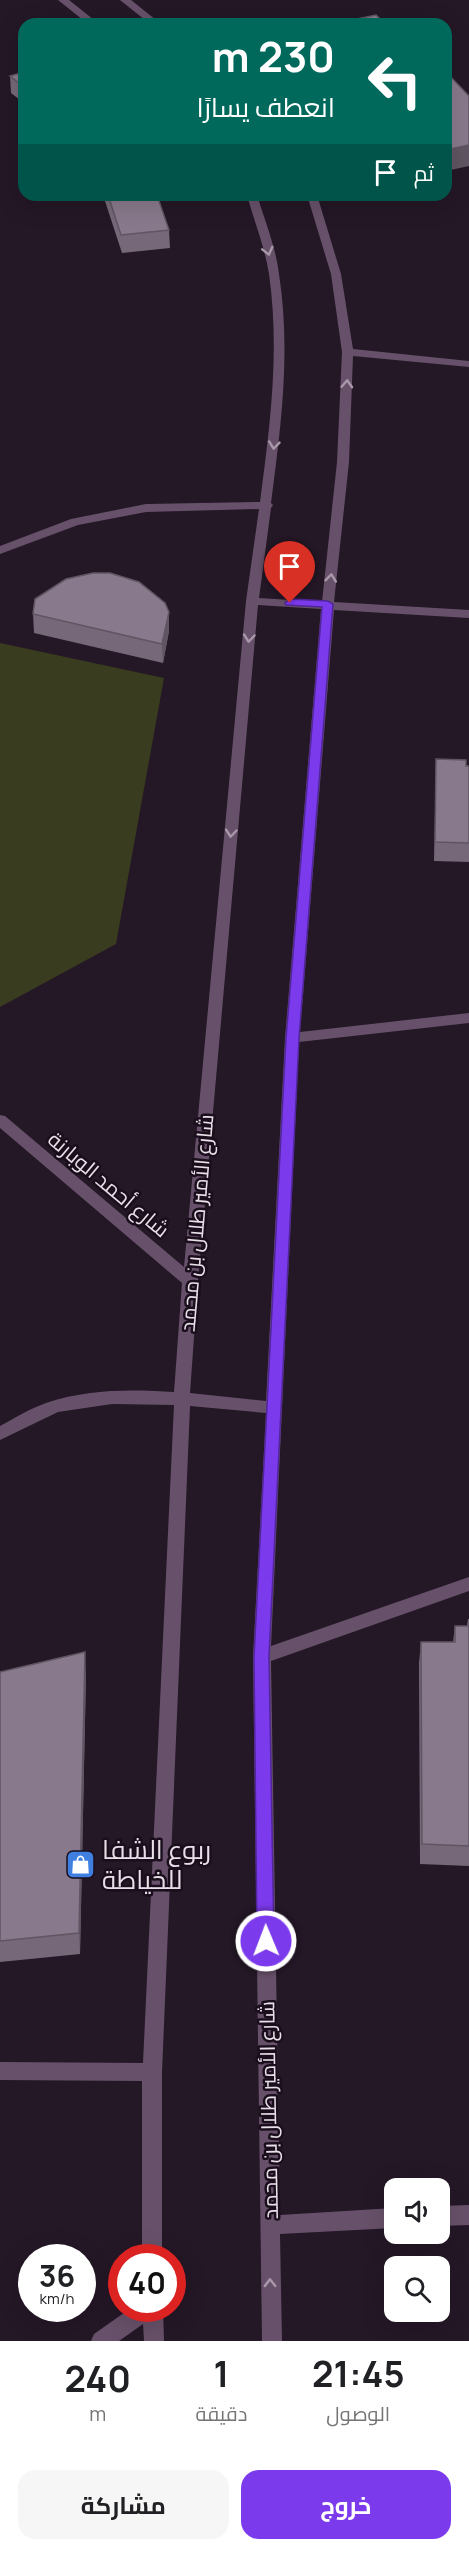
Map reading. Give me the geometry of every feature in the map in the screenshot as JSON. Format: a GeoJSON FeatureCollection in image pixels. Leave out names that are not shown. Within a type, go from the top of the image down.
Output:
{"type":"FeatureCollection","features":[{"type":"Feature","properties":{"kind":"street"},"geometry":{"type":"LineString","coordinates":[[63,0],[86,18]]}},
{"type":"Feature","properties":{"kind":"street"},"geometry":{"type":"LineString","coordinates":[[124,0],[148,18]]}},
{"type":"Feature","properties":{"kind":"street","name":"شارع الأمير طلال بن محمد"},"geometry":{"type":"LineString","coordinates":[[152,2244],[152,2072],[182,1398],[190,1281],[252,601],[267,505],[279,401],[279,336],[273,273],[254,201]]}},
{"type":"Feature","properties":{"kind":"street","name":"شارع الأمير طلال بن محمد"},"geometry":{"type":"LineString","coordinates":[[272,2341],[262,1657],[292,1038],[328,604],[343,462],[348,352],[336,274],[314,201]]}},
{"type":"Feature","properties":{"kind":"street"},"geometry":{"type":"LineString","coordinates":[[348,352],[469,364]]}},
{"type":"Feature","properties":{"kind":"street"},"geometry":{"type":"LineString","coordinates":[[0,550],[75,522],[146,508],[267,505]]}},
{"type":"Feature","properties":{"kind":"street"},"geometry":{"type":"LineString","coordinates":[[252,601],[469,614]]}},
{"type":"Feature","properties":{"kind":"street"},"geometry":{"type":"LineString","coordinates":[[292,1038],[469,1018]]}},
{"type":"Feature","properties":{"kind":"street","name":"شارع أحمد الوبارنة"},"geometry":{"type":"LineString","coordinates":[[0,1120],[190,1281]]}},
{"type":"Feature","properties":{"kind":"street"},"geometry":{"type":"LineString","coordinates":[[0,1434],[56,1406],[109,1397],[182,1398],[275,1408]]}},
{"type":"Feature","properties":{"kind":"street"},"geometry":{"type":"LineString","coordinates":[[262,1657],[469,1584]]}},
{"type":"Feature","properties":{"kind":"street"},"geometry":{"type":"LineString","coordinates":[[0,2071],[152,2072]]}},
{"type":"Feature","properties":{"kind":"street"},"geometry":{"type":"LineString","coordinates":[[450,2216],[469,2215]]}},
{"type":"Feature","properties":{"kind":"street"},"geometry":{"type":"LineString","coordinates":[[269,2224],[384,2218]]}},
{"type":"Feature","properties":{"kind":"street"},"geometry":{"type":"LineString","coordinates":[[101,2341],[130,2322]]}},
{"type":"Feature","properties":{"kind":"street"},"geometry":{"type":"LineString","coordinates":[[152,2322],[154,2341]]}},
{"type":"Feature","properties":{"kind":"green space"},"geometry":{"type":"Polygon","coordinates":[[[0,643],[164,678],[116,944],[0,1007],[0,643]]]}},
{"type":"Feature","properties":{"kind":"building"},"geometry":{"type":"Polygon","coordinates":[[[376,15],[379,18],[362,18],[376,15]]]}},
{"type":"Feature","properties":{"kind":"building"},"geometry":{"type":"Polygon","coordinates":[[[18,74],[18,82],[10,76],[18,74]]]}},
{"type":"Feature","properties":{"kind":"building"},"geometry":{"type":"Polygon","coordinates":[[[452,78],[469,96],[469,145],[452,149],[452,78]]]}},
{"type":"Feature","properties":{"kind":"building"},"geometry":{"type":"Polygon","coordinates":[[[110,201],[159,201],[169,230],[121,235],[110,201]]]}},
{"type":"Feature","properties":{"kind":"building"},"geometry":{"type":"Polygon","coordinates":[[[93,573],[110,573],[139,582],[165,603],[169,612],[162,644],[33,614],[35,599],[66,579],[93,573]]]}},
{"type":"Feature","properties":{"kind":"building"},"geometry":{"type":"Polygon","coordinates":[[[436,759],[466,760],[466,766],[469,766],[469,843],[435,842],[436,759]]]}},
{"type":"Feature","properties":{"kind":"building"},"geometry":{"type":"Polygon","coordinates":[[[455,1626],[469,1626],[469,1846],[422,1844],[421,1642],[455,1642],[455,1626]]]}},
{"type":"Feature","properties":{"kind":"building"},"geometry":{"type":"Polygon","coordinates":[[[85,1652],[79,1933],[0,1941],[0,1672],[85,1652]]]}},
{"type":"Feature","properties":{"kind":"place","name":"ربوع الشفا للخياطة"},"geometry":{"type":"Point","coordinates":[81,1864]}},
{"type":"Feature","properties":{"kind":"route"},"geometry":{"type":"LineString","coordinates":[[266,1941],[262,1657],[292,1038],[328,604],[290,603]]}}]}
